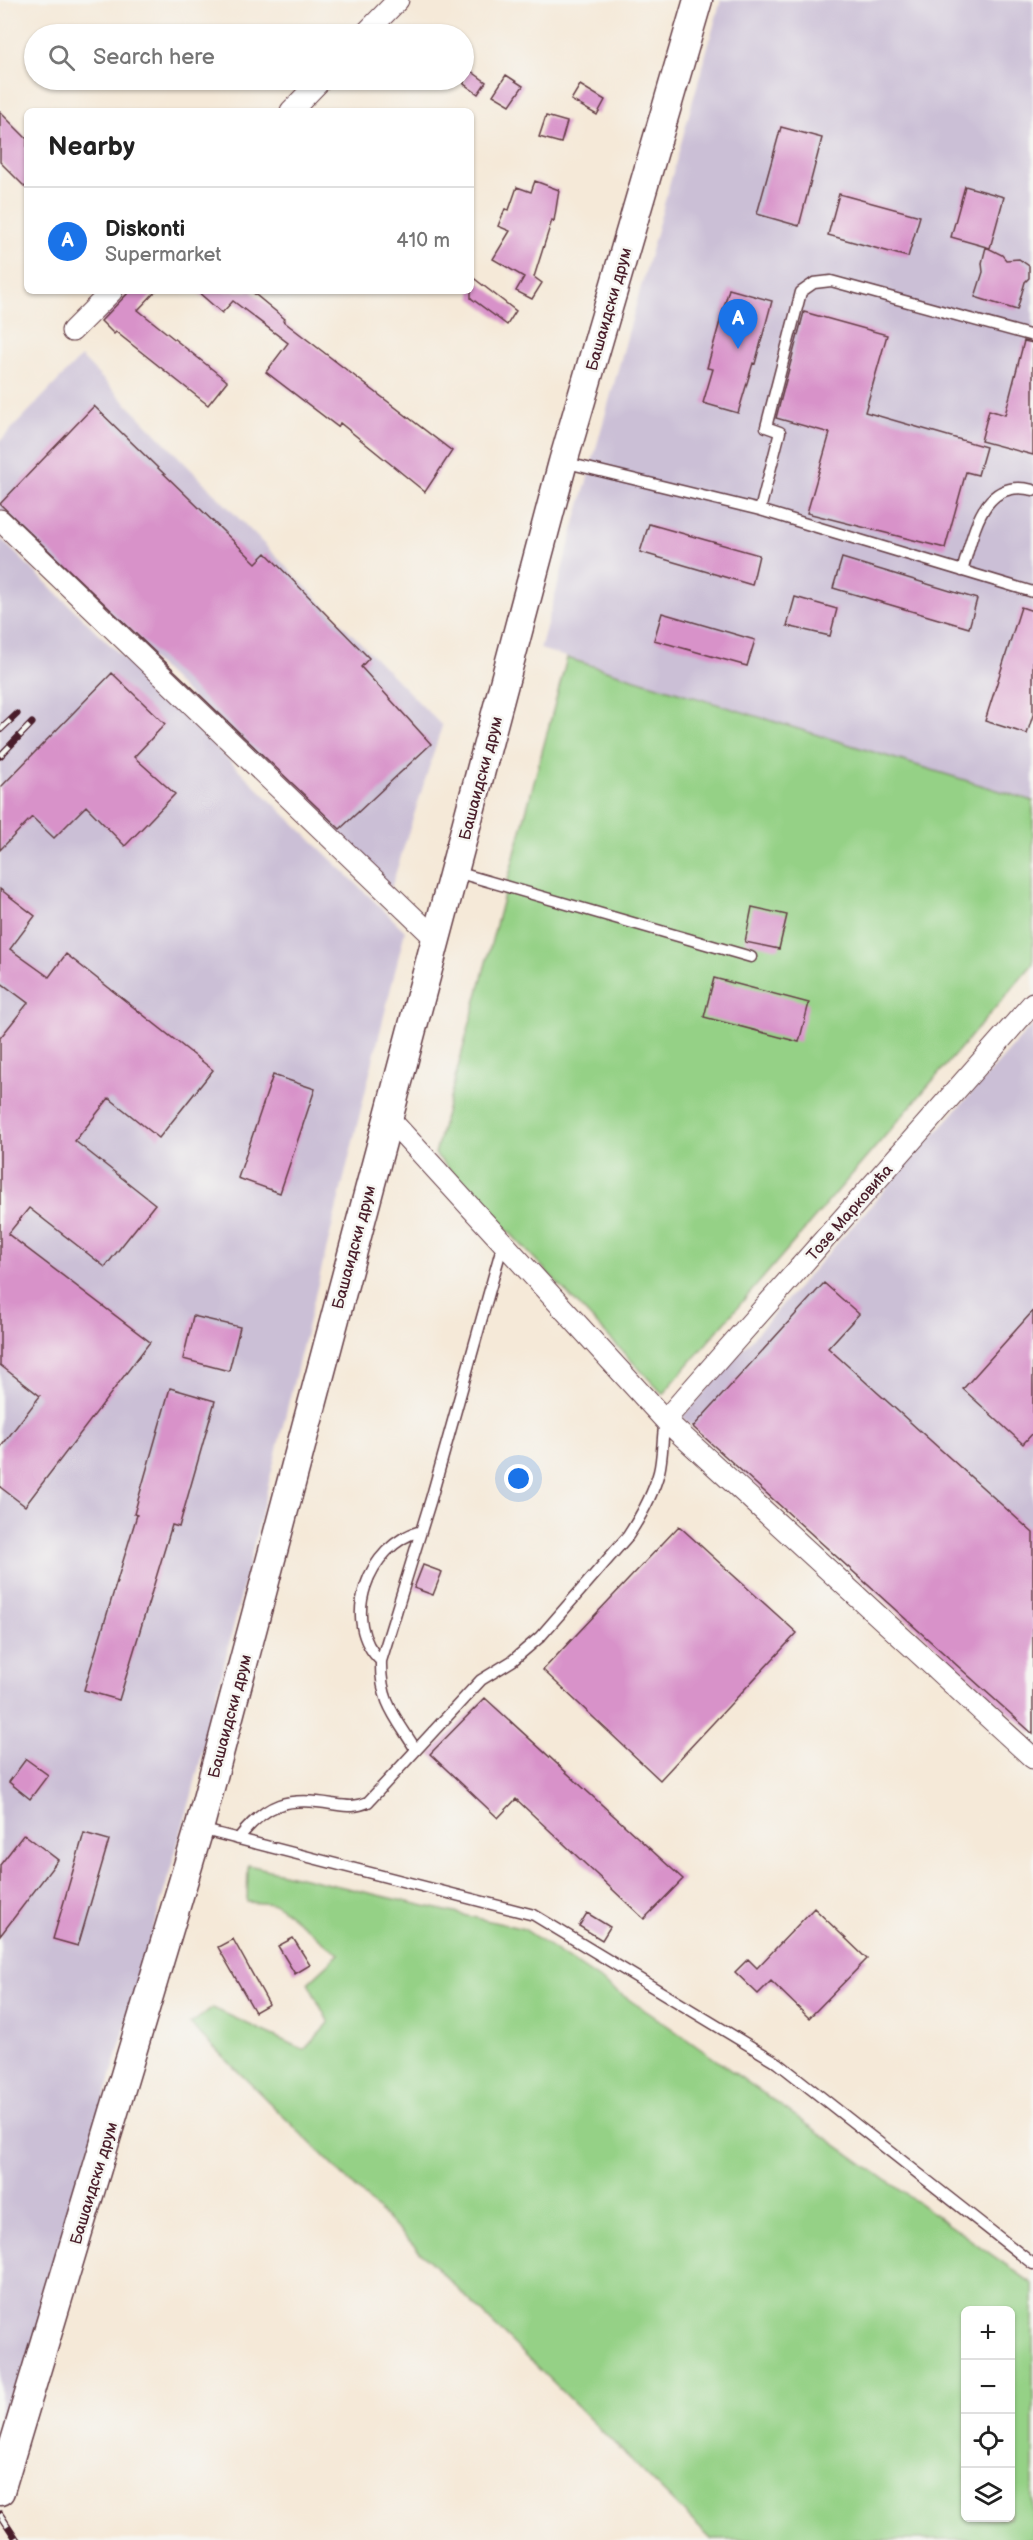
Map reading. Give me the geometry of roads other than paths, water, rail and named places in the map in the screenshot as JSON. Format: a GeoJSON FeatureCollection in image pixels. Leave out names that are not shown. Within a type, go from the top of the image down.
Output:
{"type":"FeatureCollection","features":[{"type":"Feature","properties":{"kind":"street"},"geometry":{"type":"LineString","coordinates":[[375,24],[398,0]]}},
{"type":"Feature","properties":{"kind":"street","name":"Башаидски друм"},"geometry":{"type":"LineString","coordinates":[[0,2491],[199,1829],[563,462],[698,0]]}},
{"type":"Feature","properties":{"kind":"street"},"geometry":{"type":"LineString","coordinates":[[294,108],[311,90]]}},
{"type":"Feature","properties":{"kind":"street"},"geometry":{"type":"LineString","coordinates":[[72,331],[109,294]]}},
{"type":"Feature","properties":{"kind":"street"},"geometry":{"type":"LineString","coordinates":[[0,520],[437,940]]}},
{"type":"Feature","properties":{"kind":"street","name":"Тозе Марковића"},"geometry":{"type":"LineString","coordinates":[[665,1420],[1033,1003]]}},
{"type":"Feature","properties":{"kind":"street"},"geometry":{"type":"LineString","coordinates":[[387,1116],[665,1420],[1033,1758]]}},
{"type":"Feature","properties":{"kind":"lane"},"geometry":{"type":"LineString","coordinates":[[760,510],[780,432],[766,427],[801,291],[814,283],[831,280],[1033,336]]}},
{"type":"Feature","properties":{"kind":"lane"},"geometry":{"type":"LineString","coordinates":[[563,462],[760,510],[1033,592]]}},
{"type":"Feature","properties":{"kind":"lane"},"geometry":{"type":"LineString","coordinates":[[962,571],[980,516],[989,501],[1011,488],[1019,486],[1033,490]]}},
{"type":"Feature","properties":{"kind":"lane"},"geometry":{"type":"LineString","coordinates":[[455,872],[751,957]]}},
{"type":"Feature","properties":{"kind":"lane"},"geometry":{"type":"LineString","coordinates":[[416,1750],[384,1698],[381,1661],[421,1531],[503,1243]]}},
{"type":"Feature","properties":{"kind":"lane"},"geometry":{"type":"LineString","coordinates":[[238,1839],[253,1822],[280,1803],[305,1800],[353,1808],[368,1802],[481,1680],[512,1661],[540,1637],[628,1536],[654,1487],[659,1470],[665,1420]]}},
{"type":"Feature","properties":{"kind":"lane"},"geometry":{"type":"LineString","coordinates":[[381,1661],[365,1639],[361,1610],[366,1582],[379,1560],[397,1543],[421,1531]]}},
{"type":"Feature","properties":{"kind":"lane"},"geometry":{"type":"LineString","coordinates":[[199,1829],[534,1915],[778,2063],[1033,2264]]}},
{"type":"Feature","properties":{"kind":"railway"},"geometry":{"type":"LineString","coordinates":[[0,730],[17,714]]}},
{"type":"Feature","properties":{"kind":"railway"},"geometry":{"type":"LineString","coordinates":[[0,756],[32,723]]}},
{"type":"Feature","properties":{"kind":"railway"},"geometry":{"type":"LineString","coordinates":[[0,2514],[17,2540]]}},
{"type":"Feature","properties":{"kind":"place","name":"Diskonti"},"geometry":{"type":"Point","coordinates":[738,349]}}]}
